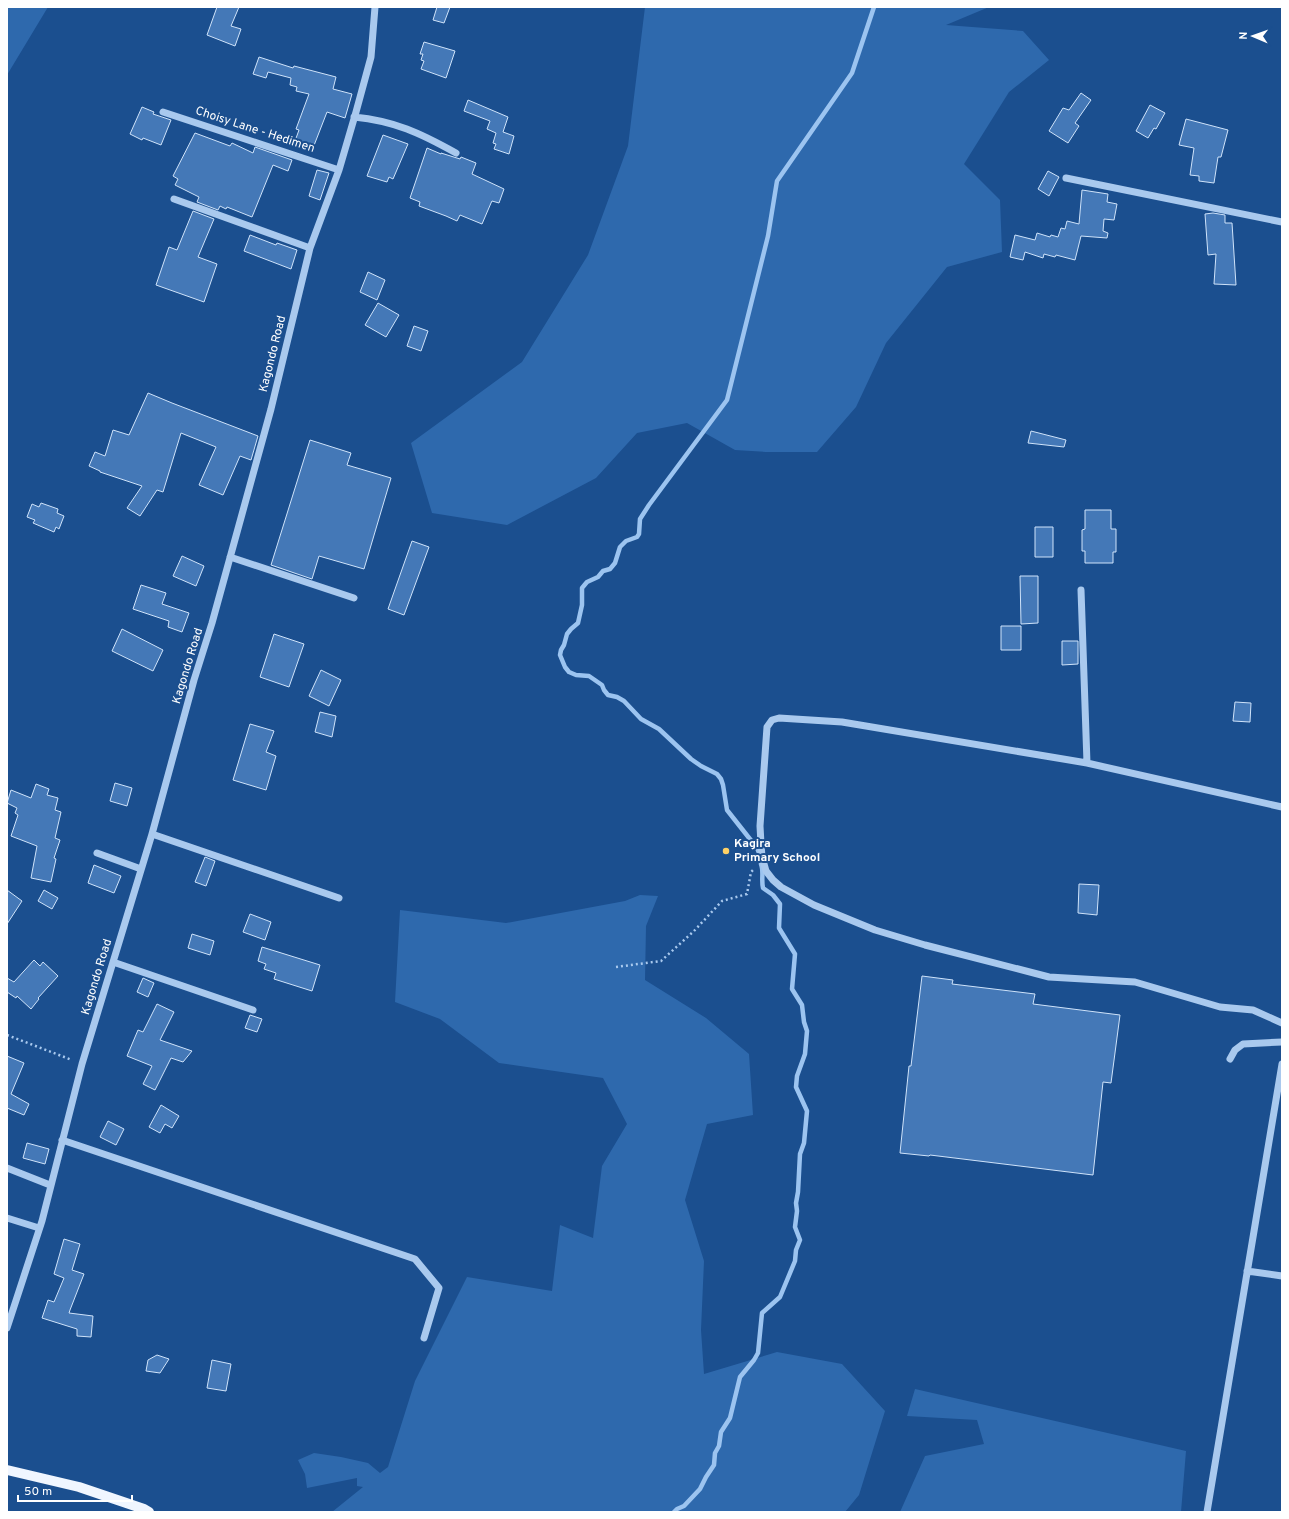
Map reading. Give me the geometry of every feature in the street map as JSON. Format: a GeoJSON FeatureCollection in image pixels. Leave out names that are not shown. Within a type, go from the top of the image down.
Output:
{"type":"FeatureCollection","features":[{"type":"Feature","properties":{"kind":"main road"},"geometry":{"type":"LineString","coordinates":[[7,1470],[79,1487],[149,1512]]}},
{"type":"Feature","properties":{"kind":"street","name":"Kagondo Road"},"geometry":{"type":"LineString","coordinates":[[7,1328],[39,1228],[82,1064],[152,834],[272,409],[310,248],[339,170],[354,117],[370,57],[375,7]]}},
{"type":"Feature","properties":{"kind":"street","name":"Choisy Lane - Hedimen"},"geometry":{"type":"LineString","coordinates":[[163,112],[339,170]]}},
{"type":"Feature","properties":{"kind":"street"},"geometry":{"type":"LineString","coordinates":[[354,117],[410,129],[456,153]]}},
{"type":"Feature","properties":{"kind":"street"},"geometry":{"type":"LineString","coordinates":[[1066,178],[1282,222]]}},
{"type":"Feature","properties":{"kind":"street"},"geometry":{"type":"LineString","coordinates":[[174,199],[310,248]]}},
{"type":"Feature","properties":{"kind":"street"},"geometry":{"type":"LineString","coordinates":[[230,557],[354,598]]}},
{"type":"Feature","properties":{"kind":"street"},"geometry":{"type":"LineString","coordinates":[[1081,590],[1087,763]]}},
{"type":"Feature","properties":{"kind":"street"},"geometry":{"type":"LineString","coordinates":[[1282,807],[1087,763],[842,722],[779,718],[772,720],[768,727],[760,826],[762,857],[766,871],[781,888],[814,905],[875,930],[981,960],[1049,976],[1134,982],[1220,1007],[1253,1010],[1282,1023]]}},
{"type":"Feature","properties":{"kind":"street"},"geometry":{"type":"LineString","coordinates":[[152,834],[339,898]]}},
{"type":"Feature","properties":{"kind":"street"},"geometry":{"type":"LineString","coordinates":[[97,854],[141,869]]}},
{"type":"Feature","properties":{"kind":"street"},"geometry":{"type":"LineString","coordinates":[[113,962],[253,1010]]}},
{"type":"Feature","properties":{"kind":"street"},"geometry":{"type":"LineString","coordinates":[[1230,1059],[1235,1050],[1243,1044],[1282,1042]]}},
{"type":"Feature","properties":{"kind":"street"},"geometry":{"type":"LineString","coordinates":[[1207,1512],[1282,1064]]}},
{"type":"Feature","properties":{"kind":"street"},"geometry":{"type":"LineString","coordinates":[[62,1140],[415,1260],[439,1288],[424,1338]]}},
{"type":"Feature","properties":{"kind":"street"},"geometry":{"type":"LineString","coordinates":[[7,1168],[50,1185]]}},
{"type":"Feature","properties":{"kind":"street"},"geometry":{"type":"LineString","coordinates":[[7,1218],[39,1228]]}},
{"type":"Feature","properties":{"kind":"street"},"geometry":{"type":"LineString","coordinates":[[1247,1270],[1282,1276]]}},
{"type":"Feature","properties":{"kind":"path"},"geometry":{"type":"LineString","coordinates":[[616,967],[661,961],[694,931],[722,901],[747,894],[751,872]]}},
{"type":"Feature","properties":{"kind":"path"},"geometry":{"type":"LineString","coordinates":[[7,1035],[82,1064]]}},
{"type":"Feature","properties":{"kind":"shaded area"},"geometry":{"type":"Polygon","coordinates":[[[7,7],[48,7],[7,75],[7,7]]]}},
{"type":"Feature","properties":{"kind":"shaded area"},"geometry":{"type":"Polygon","coordinates":[[[645,7],[989,7],[946,25],[1023,31],[1049,60],[1009,92],[964,164],[1000,200],[1002,252],[947,267],[886,343],[856,407],[817,452],[766,452],[735,450],[687,423],[637,433],[596,478],[507,525],[432,513],[411,443],[522,362],[588,255],[628,146],[645,7]]]}},
{"type":"Feature","properties":{"kind":"shaded area"},"geometry":{"type":"Polygon","coordinates":[[[640,895],[658,896],[646,926],[645,980],[706,1018],[749,1054],[753,1115],[707,1124],[685,1200],[704,1261],[701,1330],[704,1374],[777,1352],[842,1364],[885,1411],[859,1495],[845,1512],[332,1512],[363,1487],[357,1486],[357,1478],[307,1488],[305,1474],[298,1460],[314,1453],[368,1463],[380,1473],[388,1467],[415,1381],[467,1277],[552,1291],[560,1225],[593,1238],[602,1166],[627,1124],[603,1078],[499,1063],[440,1019],[395,1002],[400,910],[506,923],[625,901],[640,895]]]}},
{"type":"Feature","properties":{"kind":"shaded area"},"geometry":{"type":"Polygon","coordinates":[[[915,1389],[1186,1451],[1181,1512],[900,1512],[925,1456],[984,1444],[977,1420],[907,1416],[915,1389]]]}},
{"type":"Feature","properties":{"kind":"building"},"geometry":{"type":"Polygon","coordinates":[[[217,7],[239,7],[231,26],[241,29],[235,46],[207,35],[217,7]]]}},
{"type":"Feature","properties":{"kind":"building"},"geometry":{"type":"Polygon","coordinates":[[[437,7],[450,7],[444,23],[433,20],[437,7]]]}},
{"type":"Feature","properties":{"kind":"building"},"geometry":{"type":"Polygon","coordinates":[[[424,42],[455,51],[446,78],[421,69],[424,61],[421,60],[423,54],[420,54],[424,42]]]}},
{"type":"Feature","properties":{"kind":"building"},"geometry":{"type":"Polygon","coordinates":[[[259,57],[293,68],[294,66],[336,77],[333,89],[352,94],[345,118],[327,112],[313,148],[295,141],[299,130],[296,129],[309,94],[296,91],[297,87],[290,85],[291,78],[268,72],[266,78],[253,74],[259,57]]]}},
{"type":"Feature","properties":{"kind":"building"},"geometry":{"type":"Polygon","coordinates":[[[1081,93],[1091,100],[1075,123],[1079,126],[1068,143],[1049,131],[1063,108],[1069,110],[1081,93]]]}},
{"type":"Feature","properties":{"kind":"building"},"geometry":{"type":"Polygon","coordinates":[[[468,100],[508,117],[503,132],[514,136],[509,154],[494,149],[496,144],[493,143],[496,133],[487,129],[490,121],[464,111],[468,100]]]}},
{"type":"Feature","properties":{"kind":"building"},"geometry":{"type":"Polygon","coordinates":[[[1150,105],[1165,113],[1156,129],[1154,128],[1148,138],[1136,131],[1150,105]]]}},
{"type":"Feature","properties":{"kind":"building"},"geometry":{"type":"Polygon","coordinates":[[[142,107],[154,112],[153,114],[171,120],[161,145],[143,138],[142,140],[130,134],[142,107]]]}},
{"type":"Feature","properties":{"kind":"building"},"geometry":{"type":"Polygon","coordinates":[[[1186,119],[1228,130],[1221,157],[1218,157],[1214,183],[1199,181],[1199,176],[1190,175],[1194,148],[1179,145],[1186,119]]]}},
{"type":"Feature","properties":{"kind":"building"},"geometry":{"type":"Polygon","coordinates":[[[195,133],[230,146],[232,143],[253,153],[255,147],[292,160],[288,171],[273,165],[252,217],[227,207],[226,209],[220,206],[218,210],[197,202],[199,197],[175,185],[178,179],[173,176],[195,133]]]}},
{"type":"Feature","properties":{"kind":"building"},"geometry":{"type":"Polygon","coordinates":[[[383,135],[408,144],[393,179],[389,177],[387,182],[367,176],[383,135]]]}},
{"type":"Feature","properties":{"kind":"building"},"geometry":{"type":"Polygon","coordinates":[[[427,148],[441,154],[460,159],[461,157],[476,163],[472,174],[504,189],[499,203],[492,201],[482,224],[460,215],[457,221],[419,206],[420,202],[410,198],[427,148]]]}},
{"type":"Feature","properties":{"kind":"building"},"geometry":{"type":"Polygon","coordinates":[[[317,170],[329,173],[320,200],[309,196],[317,170]]]}},
{"type":"Feature","properties":{"kind":"building"},"geometry":{"type":"Polygon","coordinates":[[[1048,171],[1059,177],[1049,196],[1038,189],[1048,171]]]}},
{"type":"Feature","properties":{"kind":"building"},"geometry":{"type":"Polygon","coordinates":[[[1082,190],[1108,194],[1107,202],[1117,204],[1114,220],[1104,219],[1103,231],[1108,233],[1107,238],[1081,236],[1075,260],[1056,255],[1055,257],[1044,254],[1043,258],[1025,252],[1023,260],[1010,257],[1015,235],[1035,240],[1037,233],[1050,237],[1051,235],[1058,237],[1061,228],[1065,229],[1067,221],[1079,224],[1082,190]]]}},
{"type":"Feature","properties":{"kind":"building"},"geometry":{"type":"Polygon","coordinates":[[[193,211],[214,219],[198,257],[217,264],[204,302],[156,285],[169,247],[177,250],[193,211]]]}},
{"type":"Feature","properties":{"kind":"building"},"geometry":{"type":"Polygon","coordinates":[[[1213,213],[1225,215],[1225,223],[1232,223],[1236,285],[1214,284],[1216,254],[1208,255],[1205,214],[1213,213]]]}},
{"type":"Feature","properties":{"kind":"building"},"geometry":{"type":"Polygon","coordinates":[[[250,235],[276,245],[277,243],[297,250],[291,269],[244,251],[250,235]]]}},
{"type":"Feature","properties":{"kind":"building"},"geometry":{"type":"Polygon","coordinates":[[[368,272],[385,280],[377,300],[360,292],[368,272]]]}},
{"type":"Feature","properties":{"kind":"building"},"geometry":{"type":"Polygon","coordinates":[[[378,303],[399,315],[386,337],[365,325],[378,303]]]}},
{"type":"Feature","properties":{"kind":"building"},"geometry":{"type":"Polygon","coordinates":[[[414,326],[428,331],[421,351],[407,346],[414,326]]]}},
{"type":"Feature","properties":{"kind":"building"},"geometry":{"type":"Polygon","coordinates":[[[148,393],[258,436],[251,460],[240,456],[223,495],[199,485],[216,447],[181,433],[163,492],[157,490],[140,516],[127,508],[142,486],[100,472],[89,466],[95,452],[105,456],[113,430],[129,435],[148,393]]]}},
{"type":"Feature","properties":{"kind":"building"},"geometry":{"type":"Polygon","coordinates":[[[1031,431],[1066,440],[1064,447],[1028,443],[1031,431]]]}},
{"type":"Feature","properties":{"kind":"building"},"geometry":{"type":"Polygon","coordinates":[[[310,440],[351,453],[347,465],[391,478],[364,569],[319,556],[312,579],[271,565],[310,440]]]}},
{"type":"Feature","properties":{"kind":"building"},"geometry":{"type":"Polygon","coordinates":[[[41,503],[58,509],[57,513],[64,516],[59,529],[56,527],[54,532],[33,523],[35,520],[27,517],[32,504],[39,507],[41,503]]]}},
{"type":"Feature","properties":{"kind":"building"},"geometry":{"type":"Polygon","coordinates":[[[1085,510],[1111,510],[1111,529],[1116,529],[1116,552],[1113,552],[1113,563],[1085,563],[1085,551],[1082,551],[1082,530],[1085,529],[1085,510]]]}},
{"type":"Feature","properties":{"kind":"building"},"geometry":{"type":"Polygon","coordinates":[[[1035,527],[1053,527],[1053,557],[1035,557],[1035,527]]]}},
{"type":"Feature","properties":{"kind":"building"},"geometry":{"type":"Polygon","coordinates":[[[412,541],[429,547],[404,615],[388,609],[412,541]]]}},
{"type":"Feature","properties":{"kind":"building"},"geometry":{"type":"Polygon","coordinates":[[[182,556],[204,566],[196,586],[173,576],[182,556]]]}},
{"type":"Feature","properties":{"kind":"building"},"geometry":{"type":"Polygon","coordinates":[[[1020,576],[1038,576],[1038,623],[1021,624],[1020,576]]]}},
{"type":"Feature","properties":{"kind":"building"},"geometry":{"type":"Polygon","coordinates":[[[141,585],[166,593],[162,604],[189,613],[182,632],[168,627],[169,621],[133,609],[141,585]]]}},
{"type":"Feature","properties":{"kind":"building"},"geometry":{"type":"Polygon","coordinates":[[[1001,626],[1021,626],[1021,650],[1001,650],[1001,626]]]}},
{"type":"Feature","properties":{"kind":"building"},"geometry":{"type":"Polygon","coordinates":[[[122,629],[163,650],[153,671],[112,651],[122,629]]]}},
{"type":"Feature","properties":{"kind":"building"},"geometry":{"type":"Polygon","coordinates":[[[274,634],[304,644],[289,687],[260,677],[274,634]]]}},
{"type":"Feature","properties":{"kind":"building"},"geometry":{"type":"Polygon","coordinates":[[[1062,641],[1078,641],[1078,664],[1062,665],[1062,641]]]}},
{"type":"Feature","properties":{"kind":"building"},"geometry":{"type":"Polygon","coordinates":[[[321,670],[341,680],[329,706],[309,696],[321,670]]]}},
{"type":"Feature","properties":{"kind":"building"},"geometry":{"type":"Polygon","coordinates":[[[1235,702],[1251,703],[1250,722],[1233,721],[1235,702]]]}},
{"type":"Feature","properties":{"kind":"building"},"geometry":{"type":"Polygon","coordinates":[[[320,712],[336,716],[332,737],[315,732],[320,712]]]}},
{"type":"Feature","properties":{"kind":"building"},"geometry":{"type":"Polygon","coordinates":[[[250,724],[274,731],[266,752],[276,756],[266,790],[233,780],[250,724]]]}},
{"type":"Feature","properties":{"kind":"building"},"geometry":{"type":"Polygon","coordinates":[[[115,783],[132,788],[127,806],[110,801],[115,783]]]}},
{"type":"Feature","properties":{"kind":"building"},"geometry":{"type":"Polygon","coordinates":[[[36,784],[49,789],[47,795],[58,798],[55,810],[61,812],[55,838],[60,840],[54,858],[56,859],[51,882],[31,878],[37,846],[11,836],[18,815],[15,813],[17,808],[7,803],[11,790],[31,798],[36,784]]]}},
{"type":"Feature","properties":{"kind":"building"},"geometry":{"type":"Polygon","coordinates":[[[205,857],[215,861],[206,886],[195,882],[205,857]]]}},
{"type":"Feature","properties":{"kind":"building"},"geometry":{"type":"Polygon","coordinates":[[[94,865],[121,876],[114,893],[88,883],[94,865]]]}},
{"type":"Feature","properties":{"kind":"building"},"geometry":{"type":"Polygon","coordinates":[[[1079,884],[1099,885],[1097,915],[1078,913],[1079,884]]]}},
{"type":"Feature","properties":{"kind":"building"},"geometry":{"type":"Polygon","coordinates":[[[7,890],[22,901],[7,924],[7,890]]]}},
{"type":"Feature","properties":{"kind":"building"},"geometry":{"type":"Polygon","coordinates":[[[44,890],[58,898],[52,909],[38,901],[44,890]]]}},
{"type":"Feature","properties":{"kind":"building"},"geometry":{"type":"Polygon","coordinates":[[[250,914],[271,922],[265,940],[243,932],[250,914]]]}},
{"type":"Feature","properties":{"kind":"building"},"geometry":{"type":"Polygon","coordinates":[[[192,934],[214,941],[210,955],[188,948],[192,934]]]}},
{"type":"Feature","properties":{"kind":"building"},"geometry":{"type":"Polygon","coordinates":[[[262,947],[320,965],[312,991],[274,979],[276,973],[264,969],[266,964],[258,961],[262,947]]]}},
{"type":"Feature","properties":{"kind":"building"},"geometry":{"type":"Polygon","coordinates":[[[34,960],[40,966],[43,962],[58,976],[38,998],[39,999],[31,1009],[17,996],[16,998],[7,992],[7,978],[14,982],[34,960]]]}},
{"type":"Feature","properties":{"kind":"building"},"geometry":{"type":"Polygon","coordinates":[[[922,976],[953,980],[952,984],[1035,994],[1033,1004],[1120,1015],[1111,1083],[1103,1082],[1093,1175],[930,1155],[900,1153],[909,1066],[911,1066],[922,976]]]}},
{"type":"Feature","properties":{"kind":"building"},"geometry":{"type":"Polygon","coordinates":[[[143,978],[154,983],[148,997],[137,992],[143,978]]]}},
{"type":"Feature","properties":{"kind":"building"},"geometry":{"type":"Polygon","coordinates":[[[157,1004],[174,1012],[160,1040],[192,1051],[183,1062],[171,1058],[155,1090],[143,1084],[152,1066],[127,1056],[138,1030],[143,1032],[157,1004]]]}},
{"type":"Feature","properties":{"kind":"building"},"geometry":{"type":"Polygon","coordinates":[[[250,1015],[262,1019],[257,1032],[245,1028],[250,1015]]]}},
{"type":"Feature","properties":{"kind":"building"},"geometry":{"type":"Polygon","coordinates":[[[7,1056],[24,1063],[11,1094],[29,1104],[24,1115],[7,1108],[7,1056]]]}},
{"type":"Feature","properties":{"kind":"building"},"geometry":{"type":"Polygon","coordinates":[[[161,1105],[179,1116],[172,1128],[165,1124],[160,1133],[149,1127],[161,1105]]]}},
{"type":"Feature","properties":{"kind":"building"},"geometry":{"type":"Polygon","coordinates":[[[108,1121],[124,1129],[116,1145],[100,1137],[108,1121]]]}},
{"type":"Feature","properties":{"kind":"building"},"geometry":{"type":"Polygon","coordinates":[[[27,1143],[49,1149],[45,1164],[23,1158],[27,1143]]]}},
{"type":"Feature","properties":{"kind":"building"},"geometry":{"type":"Polygon","coordinates":[[[64,1239],[80,1244],[72,1270],[84,1274],[69,1313],[93,1316],[91,1337],[77,1336],[77,1329],[42,1318],[48,1300],[54,1302],[64,1278],[54,1274],[64,1239]]]}},
{"type":"Feature","properties":{"kind":"building"},"geometry":{"type":"Polygon","coordinates":[[[157,1355],[169,1359],[160,1373],[146,1371],[148,1360],[157,1355]]]}},
{"type":"Feature","properties":{"kind":"building"},"geometry":{"type":"Polygon","coordinates":[[[212,1360],[231,1364],[226,1391],[207,1388],[212,1360]]]}},
{"type":"Feature","properties":{"kind":"waterway"},"geometry":{"type":"LineString","coordinates":[[760,855],[757,848],[727,810],[723,785],[717,774],[691,759],[659,729],[641,719],[624,701],[617,697],[608,695],[602,685],[589,676],[576,675],[569,672],[560,655],[567,634],[578,623],[582,605],[582,588],[587,582],[598,577],[603,571],[610,569],[615,563],[620,547],[626,541],[637,537],[639,534],[640,519],[649,505],[727,400],[768,236],[777,181],[852,73],[874,7]]}},
{"type":"Feature","properties":{"kind":"waterway"},"geometry":{"type":"LineString","coordinates":[[674,1512],[684,1506],[700,1489],[714,1465],[715,1453],[719,1446],[721,1432],[730,1418],[740,1377],[758,1353],[762,1313],[780,1297],[795,1261],[796,1250],[800,1240],[795,1227],[797,1211],[796,1203],[800,1154],[804,1143],[807,1111],[796,1087],[797,1076],[805,1054],[807,1031],[804,1022],[802,1005],[792,989],[795,954],[779,928],[780,904],[773,895],[763,888],[761,864]]}},
{"type":"Feature","properties":{"kind":"place","name":"Kagira Primary School"},"geometry":{"type":"Point","coordinates":[726,851]}}]}
